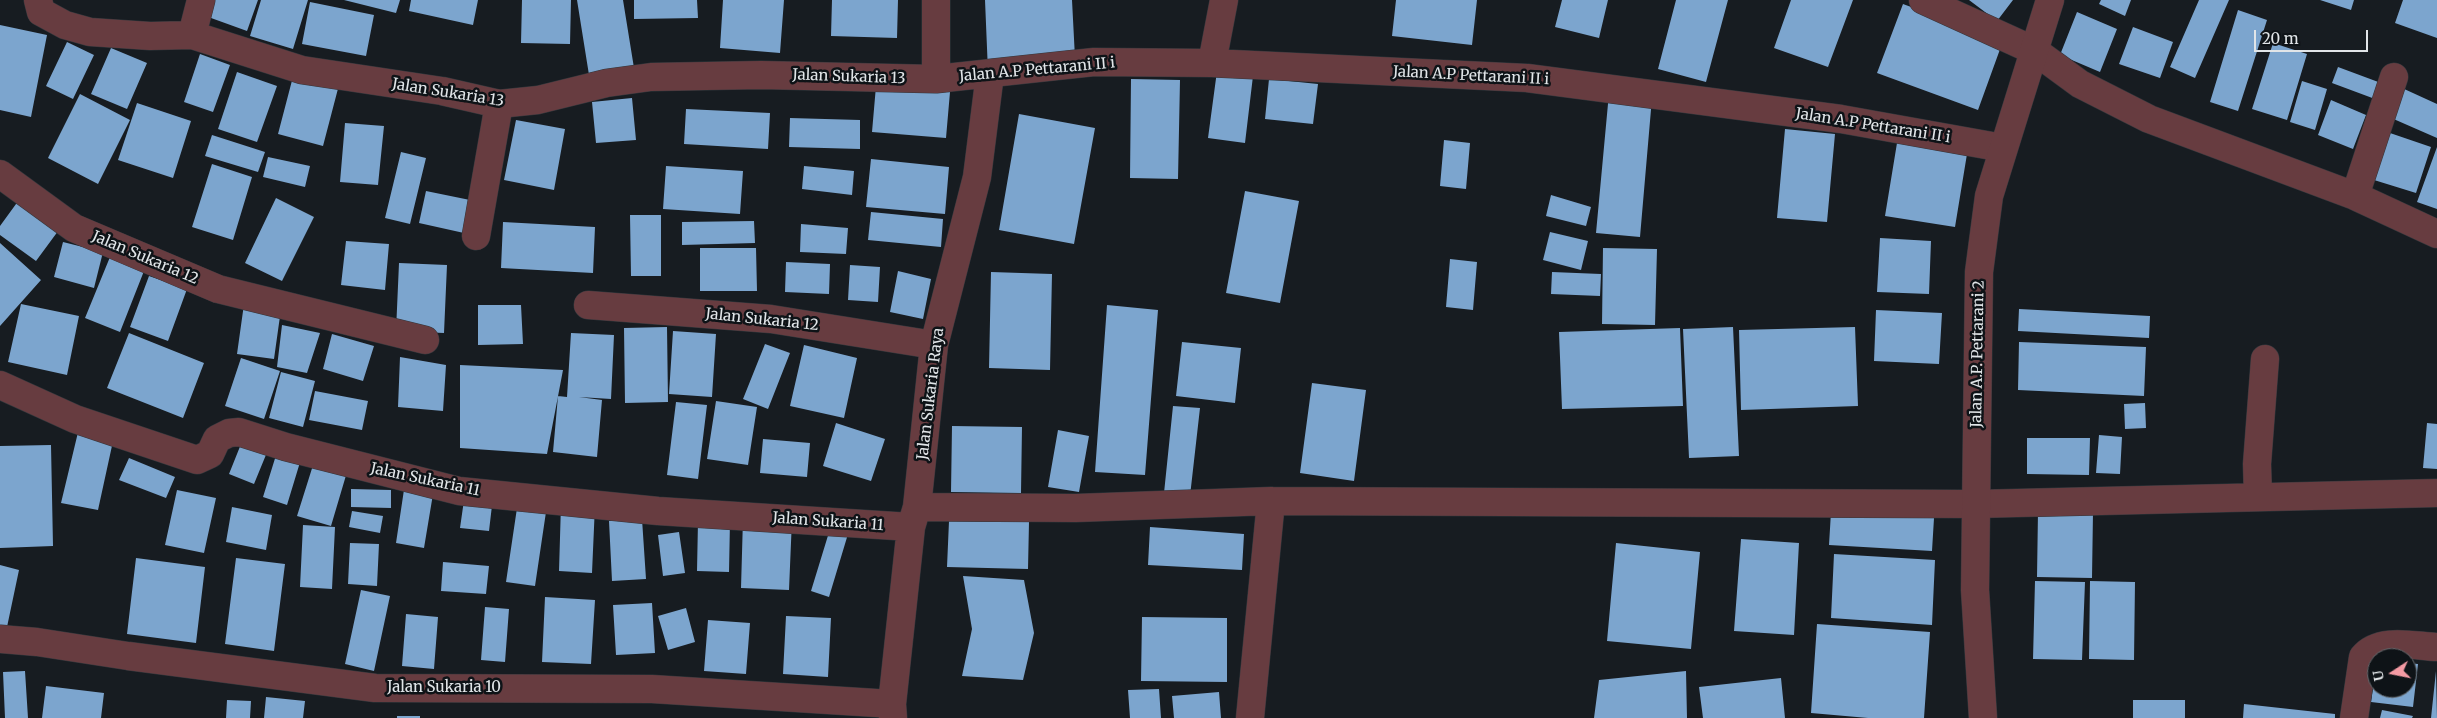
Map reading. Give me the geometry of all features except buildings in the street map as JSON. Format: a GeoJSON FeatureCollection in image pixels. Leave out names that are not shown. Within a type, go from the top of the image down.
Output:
{"type":"FeatureCollection","features":[{"type":"Feature","properties":{"kind":"street","name":"Jalan Sukaria 13"},"geometry":{"type":"LineString","coordinates":[[38,0],[41,12],[64,25],[90,32],[150,36],[192,35],[302,70],[442,92],[499,104],[538,100],[607,83],[651,77],[761,75],[936,80]]}},
{"type":"Feature","properties":{"kind":"street"},"geometry":{"type":"LineString","coordinates":[[192,35],[201,0]]}},
{"type":"Feature","properties":{"kind":"street"},"geometry":{"type":"LineString","coordinates":[[936,0],[936,80]]}},
{"type":"Feature","properties":{"kind":"street"},"geometry":{"type":"LineString","coordinates":[[1212,63],[1224,0]]}},
{"type":"Feature","properties":{"kind":"street"},"geometry":{"type":"LineString","coordinates":[[1923,0],[2035,51],[2080,84],[2149,119],[2355,196],[2437,234]]}},
{"type":"Feature","properties":{"kind":"street","name":"Jalan A.P. Pettarani 2"},"geometry":{"type":"LineString","coordinates":[[1983,718],[1975,590],[1979,272],[1989,196],[2050,0]]}},
{"type":"Feature","properties":{"kind":"street","name":"Jalan A.P Pettarani II i"},"geometry":{"type":"LineString","coordinates":[[936,80],[1094,62],[1212,63],[1527,78],[1832,118],[2003,148]]}},
{"type":"Feature","properties":{"kind":"street","name":"Jalan Sukaria Raya"},"geometry":{"type":"LineString","coordinates":[[892,711],[934,344],[977,177],[990,74]]}},
{"type":"Feature","properties":{"kind":"street"},"geometry":{"type":"LineString","coordinates":[[2355,196],[2394,77]]}},
{"type":"Feature","properties":{"kind":"street"},"geometry":{"type":"LineString","coordinates":[[476,236],[499,104]]}},
{"type":"Feature","properties":{"kind":"street","name":"Jalan Sukaria 12"},"geometry":{"type":"LineString","coordinates":[[0,174],[74,228],[115,247],[218,289],[424,340]]}},
{"type":"Feature","properties":{"kind":"street","name":"Jalan Sukaria 12"},"geometry":{"type":"LineString","coordinates":[[588,305],[771,319],[934,344]]}},
{"type":"Feature","properties":{"kind":"street"},"geometry":{"type":"LineString","coordinates":[[2258,497],[2257,464],[2265,359]]}},
{"type":"Feature","properties":{"kind":"street","name":"Jalan Sukaria 11"},"geometry":{"type":"LineString","coordinates":[[0,385],[75,418],[197,460],[210,454],[216,440],[223,435],[239,432],[286,447],[459,490],[658,511],[914,517],[1076,508],[1271,501],[1975,504],[2437,493]]}},
{"type":"Feature","properties":{"kind":"street"},"geometry":{"type":"LineString","coordinates":[[1250,718],[1271,501]]}},
{"type":"Feature","properties":{"kind":"street","name":"Jalan Sukaria 10"},"geometry":{"type":"LineString","coordinates":[[0,639],[37,642],[137,658],[375,688],[652,689],[892,711]]}},
{"type":"Feature","properties":{"kind":"street"},"geometry":{"type":"LineString","coordinates":[[2354,718],[2363,657],[2368,650],[2380,645],[2437,647]]}}]}
